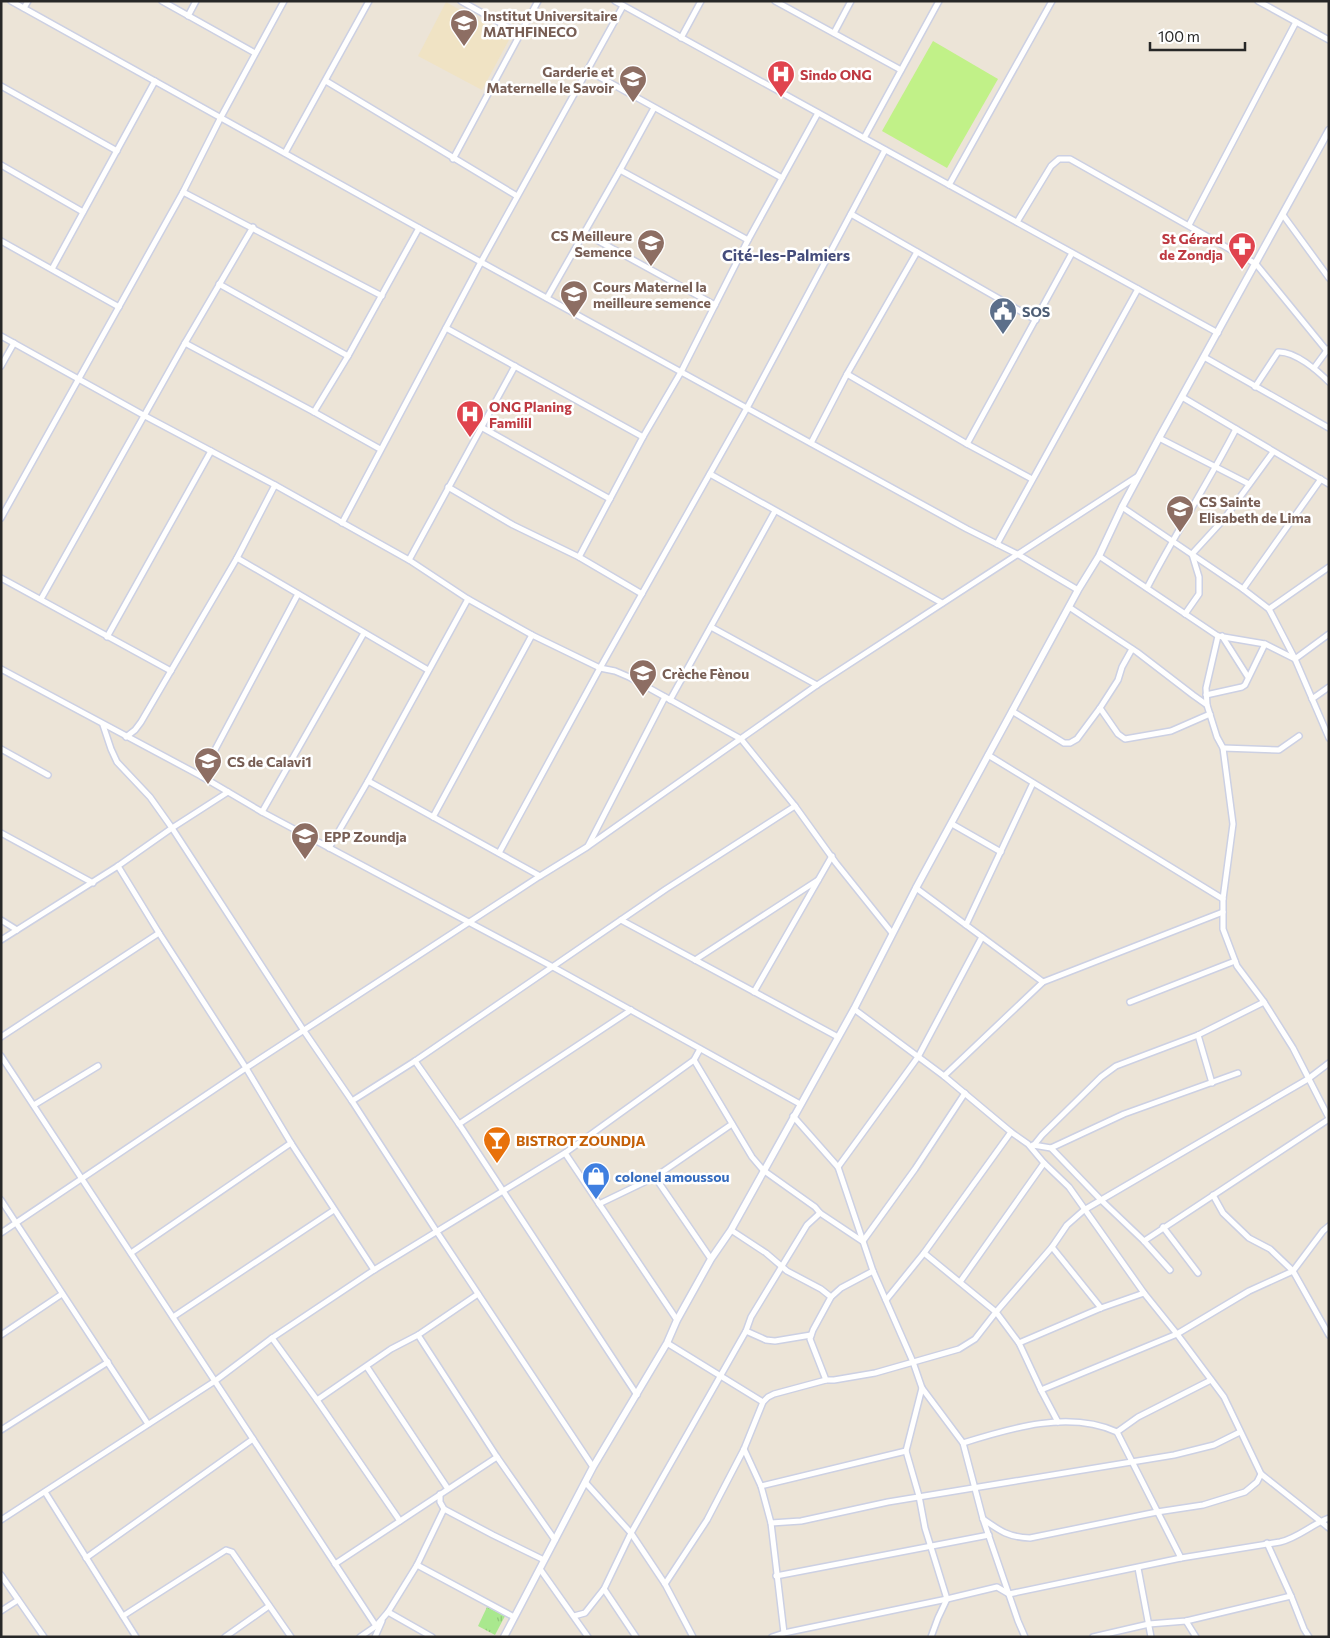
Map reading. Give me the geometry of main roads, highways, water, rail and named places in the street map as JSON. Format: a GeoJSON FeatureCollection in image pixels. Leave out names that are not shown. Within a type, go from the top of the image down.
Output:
{"type":"FeatureCollection","features":[{"type":"Feature","properties":{"kind":"place","name":"Institut Universitaire MATHFINECO"},"geometry":{"type":"Point","coordinates":[464,47]}},
{"type":"Feature","properties":{"kind":"place","name":"Sindo ONG"},"geometry":{"type":"Point","coordinates":[781,98]}},
{"type":"Feature","properties":{"kind":"place","name":"Garderie et Maternelle le Savoir"},"geometry":{"type":"Point","coordinates":[633,103]}},
{"type":"Feature","properties":{"kind":"place","name":"CS Meilleure Semence"},"geometry":{"type":"Point","coordinates":[651,267]}},
{"type":"Feature","properties":{"kind":"place","name":"St Gérard de Zondja"},"geometry":{"type":"Point","coordinates":[1242,270]}},
{"type":"Feature","properties":{"kind":"place","name":"Cours Maternel la meilleure semence"},"geometry":{"type":"Point","coordinates":[574,318]}},
{"type":"Feature","properties":{"kind":"place","name":"SOS"},"geometry":{"type":"Point","coordinates":[1003,335]}},
{"type":"Feature","properties":{"kind":"place","name":"ONG Planing Familil"},"geometry":{"type":"Point","coordinates":[470,438]}},
{"type":"Feature","properties":{"kind":"place","name":"CS Sainte Elisabeth de Lima"},"geometry":{"type":"Point","coordinates":[1180,533]}},
{"type":"Feature","properties":{"kind":"place","name":"Crèche Fènou"},"geometry":{"type":"Point","coordinates":[643,697]}},
{"type":"Feature","properties":{"kind":"place","name":"CS de Calavi1"},"geometry":{"type":"Point","coordinates":[208,785]}},
{"type":"Feature","properties":{"kind":"place","name":"EPP Zoundja"},"geometry":{"type":"Point","coordinates":[305,860]}},
{"type":"Feature","properties":{"kind":"place","name":"BISTROT ZOUNDJA"},"geometry":{"type":"Point","coordinates":[497,1164]}},
{"type":"Feature","properties":{"kind":"place","name":"colonel amoussou"},"geometry":{"type":"Point","coordinates":[596,1200]}},
{"type":"Feature","properties":{"kind":"district","name":"Cité-les-Palmiers"},"geometry":{"type":"Point","coordinates":[786,254]}}]}
